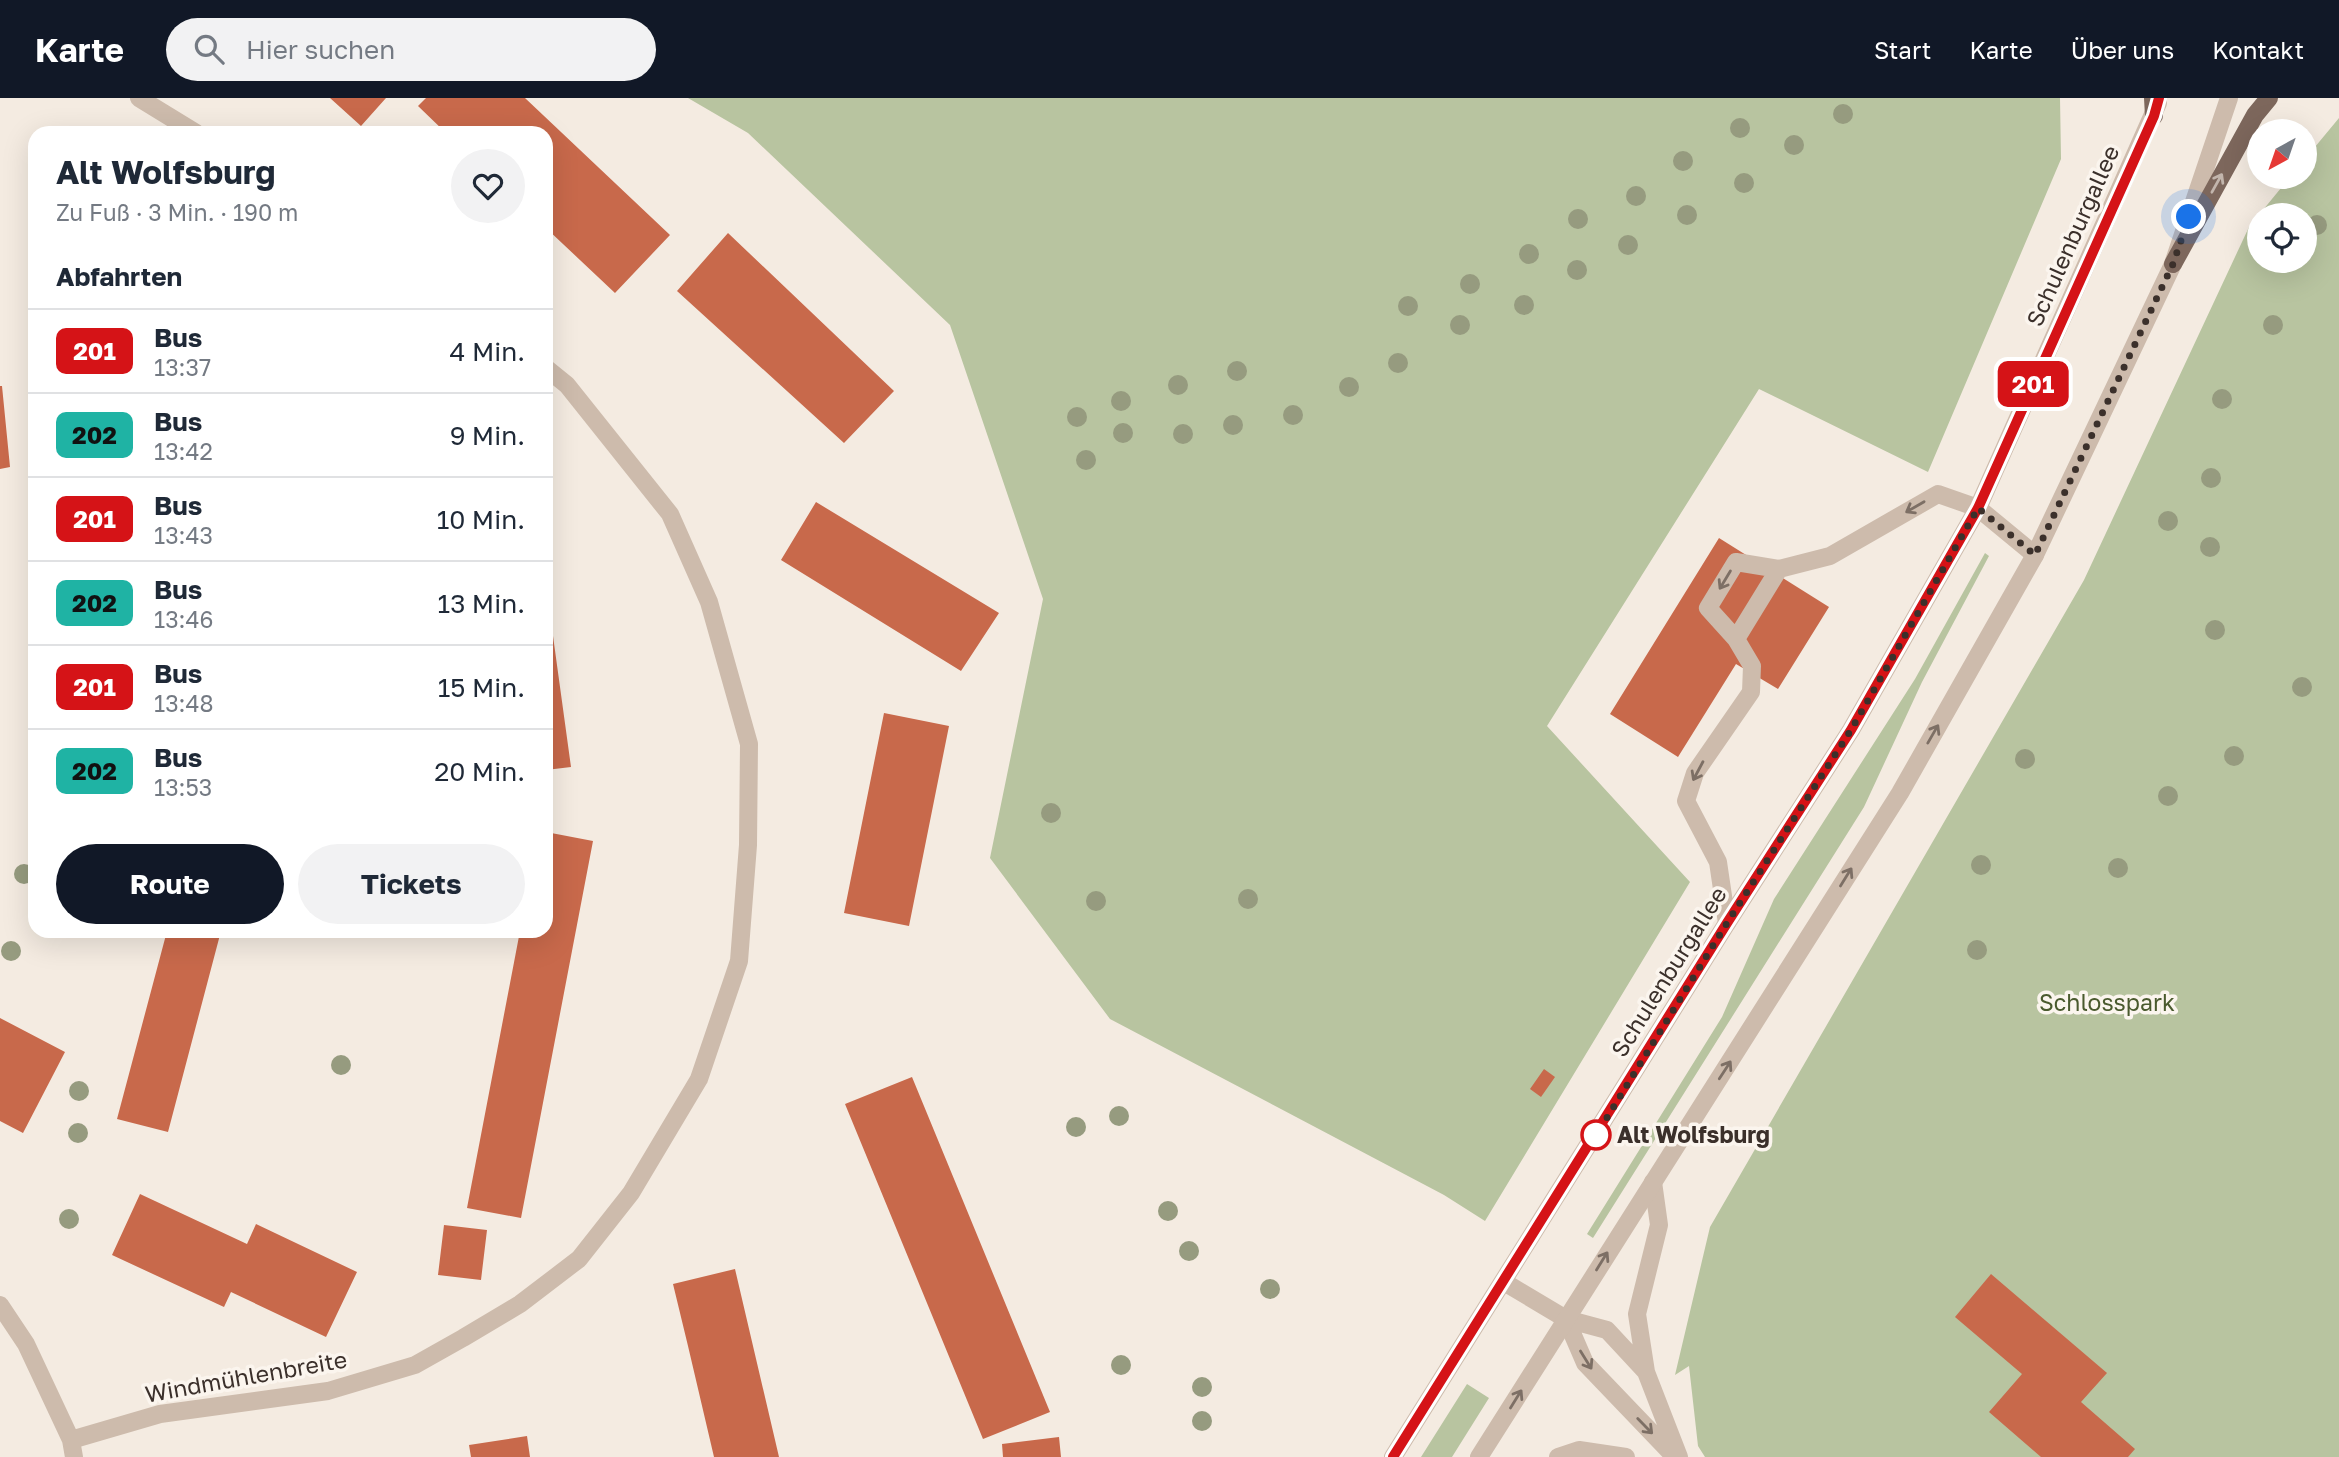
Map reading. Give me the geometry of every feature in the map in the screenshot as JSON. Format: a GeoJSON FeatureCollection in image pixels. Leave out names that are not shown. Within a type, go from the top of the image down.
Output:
{"type":"FeatureCollection","features":[{"type":"Feature","properties":{"kind":"main road"},"geometry":{"type":"LineString","coordinates":[[2173,264],[2255,116],[2269,98]]}},
{"type":"Feature","properties":{"kind":"street"},"geometry":{"type":"LineString","coordinates":[[139,98],[185,126]]}},
{"type":"Feature","properties":{"kind":"street","name":"Schulenburgallee"},"geometry":{"type":"LineString","coordinates":[[1393,1457],[1851,730],[1978,508],[2159,98]]}},
{"type":"Feature","properties":{"kind":"street"},"geometry":{"type":"LineString","coordinates":[[1479,1457],[1899,793],[2035,555],[2173,264],[2229,98]]}},
{"type":"Feature","properties":{"kind":"street","name":"Windmühlenbreite"},"geometry":{"type":"LineString","coordinates":[[73,1449],[160,1414],[328,1391],[415,1365],[463,1338],[520,1304],[579,1258],[631,1193],[699,1079],[739,961],[748,845],[749,744],[709,602],[670,514],[567,385],[553,374]]}},
{"type":"Feature","properties":{"kind":"street"},"geometry":{"type":"LineString","coordinates":[[1727,923],[1718,862],[1686,801],[1695,773],[1751,692],[1752,666],[1736,639],[1708,608],[1736,562],[1779,569],[1830,556],[1938,494],[1978,508],[2035,555]]}},
{"type":"Feature","properties":{"kind":"street"},"geometry":{"type":"LineString","coordinates":[[1736,639],[1779,569]]}},
{"type":"Feature","properties":{"kind":"street"},"geometry":{"type":"LineString","coordinates":[[1653,1182],[1659,1225],[1637,1314],[1646,1372],[1677,1457]]}},
{"type":"Feature","properties":{"kind":"street"},"geometry":{"type":"LineString","coordinates":[[1504,1282],[1566,1319],[1607,1331],[1646,1372]]}},
{"type":"Feature","properties":{"kind":"street"},"geometry":{"type":"LineString","coordinates":[[0,1305],[26,1344],[73,1449]]}},
{"type":"Feature","properties":{"kind":"street"},"geometry":{"type":"LineString","coordinates":[[1566,1319],[1585,1363],[1677,1457]]}},
{"type":"Feature","properties":{"kind":"street"},"geometry":{"type":"LineString","coordinates":[[1558,1457],[1579,1450],[1626,1457]]}},
{"type":"Feature","properties":{"kind":"green space"},"geometry":{"type":"Polygon","coordinates":[[[688,98],[2060,98],[2061,159],[1928,472],[1759,389],[1547,726],[1690,882],[1485,1221],[1444,1195],[1110,1019],[990,858],[1043,599],[950,325],[748,133],[688,98]]]}},
{"type":"Feature","properties":{"kind":"green space","name":"Schlosspark"},"geometry":{"type":"Polygon","coordinates":[[[2339,118],[2339,1457],[1705,1457],[1698,1446],[1689,1366],[1675,1375],[1710,1227],[2084,580],[2247,231],[2247,273],[2317,273],[2317,203],[2269,203],[2280,189],[2317,189],[2317,145],[2339,118]]]}},
{"type":"Feature","properties":{"kind":"green space"},"geometry":{"type":"Polygon","coordinates":[[[1985,553],[1989,556],[1922,682],[1864,807],[1593,1238],[1587,1234],[1722,1017],[1774,899],[1915,679],[1985,553]]]}},
{"type":"Feature","properties":{"kind":"green space"},"geometry":{"type":"Polygon","coordinates":[[[1467,1384],[1489,1398],[1452,1457],[1421,1457],[1467,1384]]]}},
{"type":"Feature","properties":{"kind":"building"},"geometry":{"type":"Polygon","coordinates":[[[330,98],[386,98],[361,126],[330,98]]]}},
{"type":"Feature","properties":{"kind":"building"},"geometry":{"type":"Polygon","coordinates":[[[426,98],[525,98],[670,235],[615,293],[553,235],[553,126],[439,126],[418,106],[426,98]]]}},
{"type":"Feature","properties":{"kind":"building"},"geometry":{"type":"Polygon","coordinates":[[[728,233],[894,391],[844,443],[677,291],[728,233]]]}},
{"type":"Feature","properties":{"kind":"building"},"geometry":{"type":"Polygon","coordinates":[[[0,386],[10,467],[0,469],[0,386]]]}},
{"type":"Feature","properties":{"kind":"building"},"geometry":{"type":"Polygon","coordinates":[[[816,502],[999,613],[961,671],[781,560],[816,502]]]}},
{"type":"Feature","properties":{"kind":"building"},"geometry":{"type":"Polygon","coordinates":[[[1719,538],[1829,607],[1778,689],[1736,664],[1678,757],[1610,714],[1719,538]]]}},
{"type":"Feature","properties":{"kind":"building"},"geometry":{"type":"Polygon","coordinates":[[[553,636],[571,767],[553,769],[553,636]]]}},
{"type":"Feature","properties":{"kind":"building"},"geometry":{"type":"Polygon","coordinates":[[[884,713],[949,726],[909,926],[844,913],[884,713]]]}},
{"type":"Feature","properties":{"kind":"building"},"geometry":{"type":"Polygon","coordinates":[[[553,833],[593,841],[521,1218],[467,1208],[519,938],[553,938],[553,833]]]}},
{"type":"Feature","properties":{"kind":"building"},"geometry":{"type":"Polygon","coordinates":[[[165,938],[219,938],[168,1132],[117,1119],[165,938]]]}},
{"type":"Feature","properties":{"kind":"building"},"geometry":{"type":"Polygon","coordinates":[[[0,1018],[65,1052],[23,1133],[0,1121],[0,1018]]]}},
{"type":"Feature","properties":{"kind":"building"},"geometry":{"type":"Polygon","coordinates":[[[1544,1069],[1555,1077],[1541,1097],[1530,1089],[1544,1069]]]}},
{"type":"Feature","properties":{"kind":"building"},"geometry":{"type":"Polygon","coordinates":[[[912,1077],[1050,1412],[983,1439],[845,1104],[912,1077]]]}},
{"type":"Feature","properties":{"kind":"building"},"geometry":{"type":"Polygon","coordinates":[[[140,1194],[247,1244],[256,1224],[357,1272],[326,1337],[231,1292],[224,1307],[112,1255],[140,1194]]]}},
{"type":"Feature","properties":{"kind":"building"},"geometry":{"type":"Polygon","coordinates":[[[444,1225],[487,1230],[481,1280],[438,1275],[444,1225]]]}},
{"type":"Feature","properties":{"kind":"building"},"geometry":{"type":"Polygon","coordinates":[[[735,1269],[779,1457],[714,1457],[673,1284],[735,1269]]]}},
{"type":"Feature","properties":{"kind":"building"},"geometry":{"type":"Polygon","coordinates":[[[1991,1274],[2107,1373],[2081,1402],[2135,1449],[2128,1457],[2041,1457],[1989,1412],[2022,1374],[1955,1317],[1991,1274]]]}},
{"type":"Feature","properties":{"kind":"building"},"geometry":{"type":"Polygon","coordinates":[[[527,1436],[530,1457],[471,1457],[469,1445],[527,1436]]]}},
{"type":"Feature","properties":{"kind":"building"},"geometry":{"type":"Polygon","coordinates":[[[1059,1437],[1061,1457],[1003,1457],[1002,1444],[1059,1437]]]}},
{"type":"Feature","properties":{"kind":"bus line","name":"201"},"geometry":{"type":"LineString","coordinates":[[1393,1457],[1851,730],[1978,508],[2154,116],[2159,98]]}},
{"type":"Feature","properties":{"kind":"place","name":"Alt Wolfsburg"},"geometry":{"type":"Point","coordinates":[1596,1135]}},
{"type":"Feature","properties":{"kind":"route"},"geometry":{"type":"LineString","coordinates":[[1596,1135],[1595,1137],[1727,923],[1851,730],[1978,508],[2035,555],[2173,264],[2189,217]]}}]}
